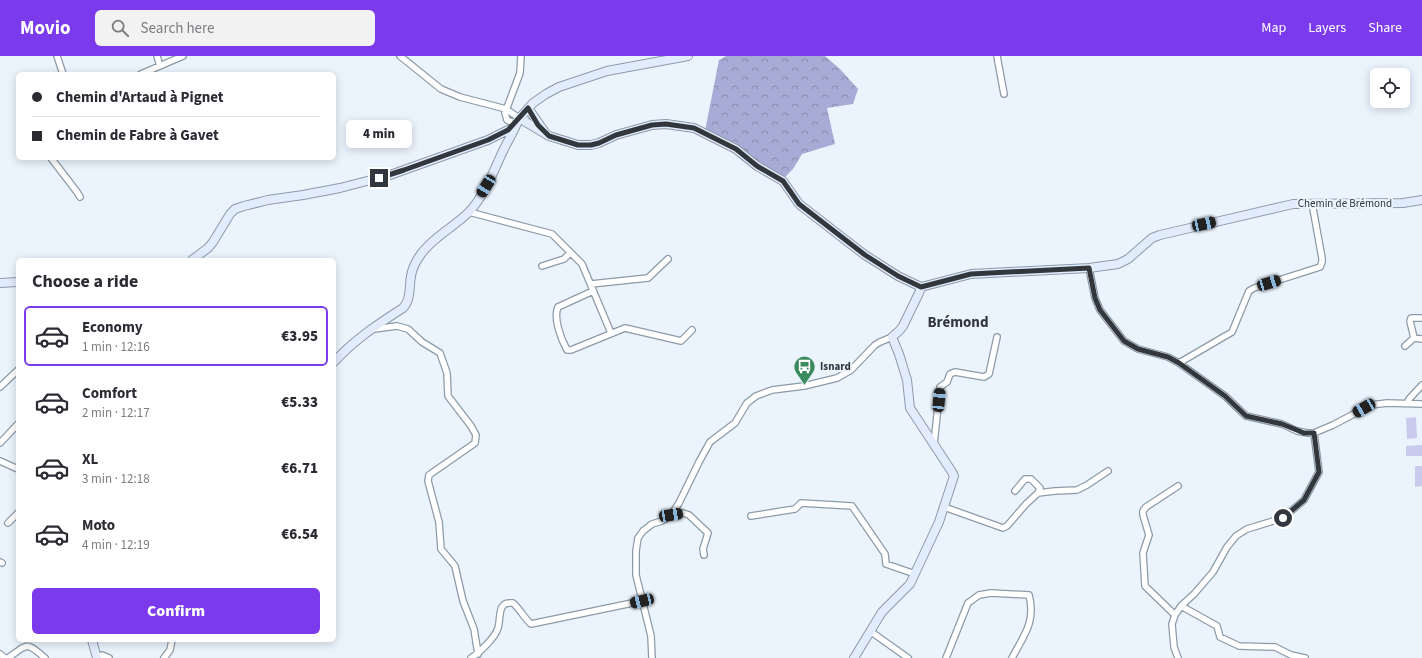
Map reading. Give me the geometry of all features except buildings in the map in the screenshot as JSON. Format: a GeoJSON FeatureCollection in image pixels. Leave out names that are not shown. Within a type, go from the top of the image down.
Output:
{"type":"FeatureCollection","features":[{"type":"Feature","properties":{"kind":"street"},"geometry":{"type":"LineString","coordinates":[[57,56],[62,72]]}},
{"type":"Feature","properties":{"kind":"street"},"geometry":{"type":"LineString","coordinates":[[156,56],[160,66]]}},
{"type":"Feature","properties":{"kind":"street"},"geometry":{"type":"LineString","coordinates":[[146,72],[183,56]]}},
{"type":"Feature","properties":{"kind":"street"},"geometry":{"type":"LineString","coordinates":[[400,56],[442,89],[460,96],[506,109],[517,121],[549,136],[578,145],[591,145],[616,135],[652,125],[666,124],[694,128],[736,149],[757,166],[783,181],[799,204],[854,246],[898,276],[921,287],[903,326],[899,331],[892,337],[875,345],[851,370],[837,378],[804,386],[772,390],[756,396],[747,403],[735,423],[710,442],[698,462],[679,503],[671,515],[662,521],[647,527],[638,538],[635,564],[651,636],[652,658]]}},
{"type":"Feature","properties":{"kind":"street"},"geometry":{"type":"LineString","coordinates":[[506,109],[520,73],[521,56]]}},
{"type":"Feature","properties":{"kind":"street"},"geometry":{"type":"LineString","coordinates":[[336,360],[353,343],[406,305],[411,274],[421,253],[469,212],[490,180],[508,135],[517,121],[539,98],[553,90],[590,76],[635,65],[688,56]]}},
{"type":"Feature","properties":{"kind":"street"},"geometry":{"type":"LineString","coordinates":[[997,56],[1004,94]]}},
{"type":"Feature","properties":{"kind":"street"},"geometry":{"type":"LineString","coordinates":[[528,108],[538,125],[549,136]]}},
{"type":"Feature","properties":{"kind":"street"},"geometry":{"type":"LineString","coordinates":[[195,258],[208,248],[213,242],[230,214],[235,209],[268,200],[340,188],[375,179],[488,140],[508,135]]}},
{"type":"Feature","properties":{"kind":"street"},"geometry":{"type":"LineString","coordinates":[[53,160],[80,197]]}},
{"type":"Feature","properties":{"kind":"street","name":"Chemin de Brémond"},"geometry":{"type":"LineString","coordinates":[[921,287],[971,274],[1089,268],[1123,262],[1152,238],[1160,234],[1285,205],[1312,203],[1403,203],[1422,200]]}},
{"type":"Feature","properties":{"kind":"street"},"geometry":{"type":"LineString","coordinates":[[1179,363],[1232,332],[1249,291],[1254,288],[1320,267],[1322,258],[1312,203]]}},
{"type":"Feature","properties":{"kind":"street"},"geometry":{"type":"LineString","coordinates":[[469,212],[552,234],[582,264],[612,333]]}},
{"type":"Feature","properties":{"kind":"street"},"geometry":{"type":"LineString","coordinates":[[542,266],[564,259],[570,253]]}},
{"type":"Feature","properties":{"kind":"street"},"geometry":{"type":"LineString","coordinates":[[591,284],[648,278],[668,259]]}},
{"type":"Feature","properties":{"kind":"street"},"geometry":{"type":"LineString","coordinates":[[1089,268],[1095,298],[1100,310],[1119,336],[1131,346],[1168,357],[1179,363],[1225,396],[1246,416],[1282,424],[1304,433],[1314,433],[1371,405],[1408,403],[1422,404]]}},
{"type":"Feature","properties":{"kind":"street"},"geometry":{"type":"LineString","coordinates":[[0,283],[16,282]]}},
{"type":"Feature","properties":{"kind":"street"},"geometry":{"type":"LineString","coordinates":[[593,291],[558,307],[556,319],[567,350],[571,350],[625,328],[681,341],[692,330]]}},
{"type":"Feature","properties":{"kind":"street"},"geometry":{"type":"LineString","coordinates":[[1414,338],[1410,321],[1411,318],[1422,318]]}},
{"type":"Feature","properties":{"kind":"street"},"geometry":{"type":"LineString","coordinates":[[371,329],[397,326],[408,329],[422,342],[440,353],[447,373],[448,396],[476,435],[475,442],[429,476],[428,481],[439,522],[441,549],[455,566],[463,601],[474,629],[478,654]]}},
{"type":"Feature","properties":{"kind":"street"},"geometry":{"type":"LineString","coordinates":[[854,658],[882,612],[910,584],[939,522],[954,476],[910,408],[907,380],[892,337]]}},
{"type":"Feature","properties":{"kind":"street"},"geometry":{"type":"LineString","coordinates":[[934,444],[940,387],[947,382],[950,374],[955,372],[984,378],[989,374],[998,337]]}},
{"type":"Feature","properties":{"kind":"street"},"geometry":{"type":"LineString","coordinates":[[1405,346],[1414,338],[1422,339]]}},
{"type":"Feature","properties":{"kind":"street"},"geometry":{"type":"LineString","coordinates":[[0,387],[16,372]]}},
{"type":"Feature","properties":{"kind":"street"},"geometry":{"type":"LineString","coordinates":[[1408,403],[1409,399],[1422,385]]}},
{"type":"Feature","properties":{"kind":"street"},"geometry":{"type":"LineString","coordinates":[[0,443],[16,426]]}},
{"type":"Feature","properties":{"kind":"street"},"geometry":{"type":"LineString","coordinates":[[1178,658],[1174,647],[1172,624],[1175,615],[1181,606],[1194,594],[1212,572],[1227,547],[1236,536],[1247,529],[1283,518],[1304,500],[1319,472],[1314,433]]}},
{"type":"Feature","properties":{"kind":"street"},"geometry":{"type":"LineString","coordinates":[[0,461],[16,469]]}},
{"type":"Feature","properties":{"kind":"street"},"geometry":{"type":"LineString","coordinates":[[1038,493],[1077,490],[1087,486],[1108,471]]}},
{"type":"Feature","properties":{"kind":"street"},"geometry":{"type":"LineString","coordinates":[[944,507],[1003,528],[1007,526],[1026,504],[1038,493],[1040,488],[1031,479],[1025,480],[1014,491]]}},
{"type":"Feature","properties":{"kind":"street"},"geometry":{"type":"LineString","coordinates":[[1175,615],[1145,586],[1143,553],[1149,535],[1143,511],[1146,507],[1178,486]]}},
{"type":"Feature","properties":{"kind":"street"},"geometry":{"type":"LineString","coordinates":[[751,516],[794,508],[802,503],[852,506],[885,554],[886,564],[915,574]]}},
{"type":"Feature","properties":{"kind":"street"},"geometry":{"type":"LineString","coordinates":[[671,515],[684,513],[689,515],[708,533],[703,549],[704,555]]}},
{"type":"Feature","properties":{"kind":"street"},"geometry":{"type":"LineString","coordinates":[[8,523],[16,515]]}},
{"type":"Feature","properties":{"kind":"street"},"geometry":{"type":"LineString","coordinates":[[946,658],[968,603],[979,595],[1029,595],[1032,606],[1031,622],[1012,658]]}},
{"type":"Feature","properties":{"kind":"street"},"geometry":{"type":"LineString","coordinates":[[471,658],[478,654],[498,630],[502,607],[507,603],[513,603],[518,607],[526,620],[531,624],[642,601]]}},
{"type":"Feature","properties":{"kind":"street"},"geometry":{"type":"LineString","coordinates":[[1181,606],[1217,626],[1220,637],[1239,646],[1275,647],[1291,655],[1305,658]]}},
{"type":"Feature","properties":{"kind":"street"},"geometry":{"type":"LineString","coordinates":[[870,631],[908,658]]}},
{"type":"Feature","properties":{"kind":"street"},"geometry":{"type":"LineString","coordinates":[[93,642],[97,658],[102,655],[109,658]]}},
{"type":"Feature","properties":{"kind":"street"},"geometry":{"type":"LineString","coordinates":[[164,658],[170,650],[172,642]]}},
{"type":"Feature","properties":{"kind":"street"},"geometry":{"type":"LineString","coordinates":[[0,654],[7,658],[26,646],[32,646],[46,658]]}},
{"type":"Feature","properties":{"kind":"shaded area"},"geometry":{"type":"Polygon","coordinates":[[[1416,417],[1417,438],[1407,439],[1406,418],[1416,417]]]}},
{"type":"Feature","properties":{"kind":"shaded area"},"geometry":{"type":"Polygon","coordinates":[[[1422,445],[1422,456],[1406,456],[1406,446],[1422,445]]]}},
{"type":"Feature","properties":{"kind":"shaded area"},"geometry":{"type":"Polygon","coordinates":[[[1415,466],[1422,466],[1422,486],[1415,487],[1415,466]]]}},
{"type":"Feature","properties":{"kind":"green space"},"geometry":{"type":"Polygon","coordinates":[[[726,56],[825,56],[840,69],[858,89],[853,104],[827,108],[835,144],[802,154],[793,169],[783,179],[705,131],[719,60],[726,56]]]}},
{"type":"Feature","properties":{"kind":"place","name":"Isnard"},"geometry":{"type":"Point","coordinates":[804,386]}},
{"type":"Feature","properties":{"kind":"district","name":"Brémond"},"geometry":{"type":"Point","coordinates":[958,322]}},
{"type":"Feature","properties":{"kind":"route"},"geometry":{"type":"LineString","coordinates":[[379,178],[488,140],[508,130],[528,108],[538,125],[549,136],[578,145],[591,145],[599,143],[616,135],[652,125],[677,125],[694,128],[736,149],[757,166],[783,181],[799,204],[865,255],[898,276],[921,287],[971,274],[1089,268],[1095,298],[1100,310],[1124,341],[1138,349],[1168,357],[1179,363],[1225,396],[1246,416],[1282,424],[1304,433],[1314,433],[1319,472],[1304,500],[1283,518]]}}]}
